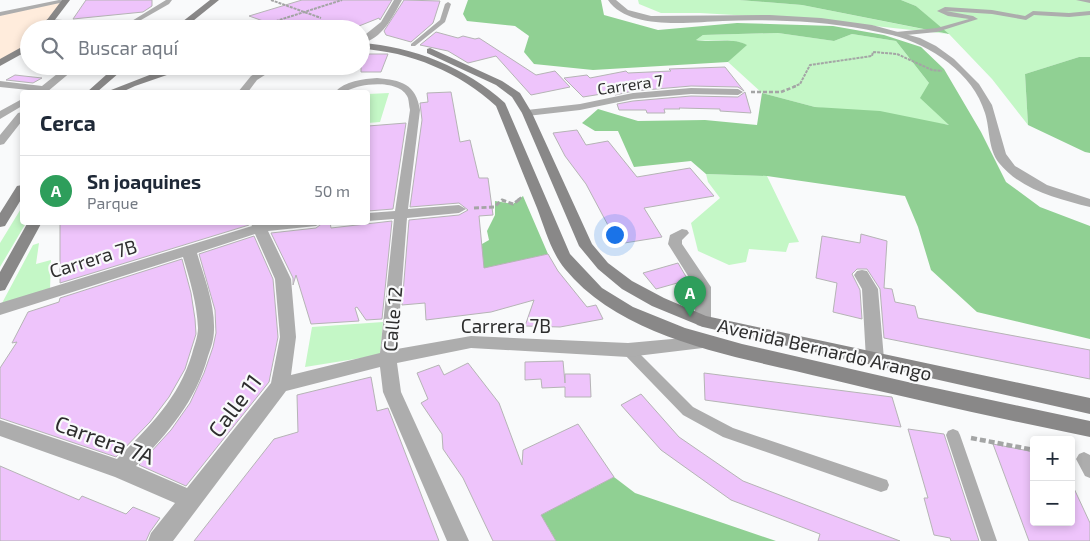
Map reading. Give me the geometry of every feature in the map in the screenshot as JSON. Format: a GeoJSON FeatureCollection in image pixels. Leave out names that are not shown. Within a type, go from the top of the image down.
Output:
{"type":"FeatureCollection","features":[{"type":"Feature","properties":{"kind":"main road"},"geometry":{"type":"LineString","coordinates":[[189,20],[215,0]]}},
{"type":"Feature","properties":{"kind":"main road"},"geometry":{"type":"LineString","coordinates":[[201,20],[225,0]]}},
{"type":"Feature","properties":{"kind":"main road"},"geometry":{"type":"LineString","coordinates":[[51,20],[66,1]]}},
{"type":"Feature","properties":{"kind":"main road","name":"Avenida Bernardo Arango"},"geometry":{"type":"LineString","coordinates":[[370,43],[395,42],[427,49],[499,83],[516,95],[527,113],[586,246],[603,266],[627,285],[658,302],[703,321],[1090,406]]}},
{"type":"Feature","properties":{"kind":"main road","name":"Avenida Bernardo Arango"},"geometry":{"type":"LineString","coordinates":[[370,44],[409,52],[487,92],[495,98],[501,105],[563,256],[583,280],[601,295],[638,317],[705,342],[885,385],[1090,429]]}},
{"type":"Feature","properties":{"kind":"main road"},"geometry":{"type":"LineString","coordinates":[[0,63],[20,51]]}},
{"type":"Feature","properties":{"kind":"main road"},"geometry":{"type":"LineString","coordinates":[[94,90],[112,75]]}},
{"type":"Feature","properties":{"kind":"main road"},"geometry":{"type":"LineString","coordinates":[[119,90],[157,75]]}},
{"type":"Feature","properties":{"kind":"main road"},"geometry":{"type":"LineString","coordinates":[[0,223],[20,192]]}},
{"type":"Feature","properties":{"kind":"main road"},"geometry":{"type":"LineString","coordinates":[[0,286],[34,225]]}},
{"type":"Feature","properties":{"kind":"street"},"geometry":{"type":"LineString","coordinates":[[370,38],[378,33],[386,23],[398,0]]}},
{"type":"Feature","properties":{"kind":"street"},"geometry":{"type":"LineString","coordinates":[[612,0],[614,4],[628,13],[655,19],[819,20],[896,34],[917,40],[937,50],[964,73],[974,85],[988,106],[1003,159],[1020,176],[1047,189],[1090,203]]}},
{"type":"Feature","properties":{"kind":"street"},"geometry":{"type":"LineString","coordinates":[[0,14],[66,1]]}},
{"type":"Feature","properties":{"kind":"street"},"geometry":{"type":"LineString","coordinates":[[42,90],[62,75]]}},
{"type":"Feature","properties":{"kind":"street"},"geometry":{"type":"LineString","coordinates":[[245,90],[254,78],[259,75]]}},
{"type":"Feature","properties":{"kind":"street","name":"Calle 12"},"geometry":{"type":"LineString","coordinates":[[343,90],[352,84],[372,81],[394,83],[405,88],[413,96],[415,110],[401,214],[388,358],[392,392],[458,541]]}},
{"type":"Feature","properties":{"kind":"street"},"geometry":{"type":"LineString","coordinates":[[0,84],[35,90]]}},
{"type":"Feature","properties":{"kind":"street","name":"Carrera 7"},"geometry":{"type":"LineString","coordinates":[[527,113],[580,107],[633,96],[692,91],[738,92]]}},
{"type":"Feature","properties":{"kind":"street"},"geometry":{"type":"LineString","coordinates":[[0,116],[20,103]]}},
{"type":"Feature","properties":{"kind":"street"},"geometry":{"type":"LineString","coordinates":[[0,142],[20,117]]}},
{"type":"Feature","properties":{"kind":"street"},"geometry":{"type":"LineString","coordinates":[[370,217],[459,208]]}},
{"type":"Feature","properties":{"kind":"street","name":"Carrera 7B"},"geometry":{"type":"LineString","coordinates":[[0,309],[189,251],[258,225]]}},
{"type":"Feature","properties":{"kind":"street","name":"Calle 11"},"geometry":{"type":"LineString","coordinates":[[159,541],[280,385],[288,337],[283,279],[258,225]]}},
{"type":"Feature","properties":{"kind":"street"},"geometry":{"type":"LineString","coordinates":[[682,233],[675,238],[675,244],[703,287],[703,321]]}},
{"type":"Feature","properties":{"kind":"street"},"geometry":{"type":"LineString","coordinates":[[120,469],[170,418],[187,390],[199,362],[206,331],[201,294],[189,251]]}},
{"type":"Feature","properties":{"kind":"street"},"geometry":{"type":"LineString","coordinates":[[862,275],[870,289],[875,359]]}},
{"type":"Feature","properties":{"kind":"street","name":"Carrera 7B"},"geometry":{"type":"LineString","coordinates":[[280,385],[388,358],[471,342],[628,350],[705,342]]}},
{"type":"Feature","properties":{"kind":"street","name":"Carrera 7A"},"geometry":{"type":"LineString","coordinates":[[0,428],[120,469],[191,500]]}},
{"type":"Feature","properties":{"kind":"lane"},"geometry":{"type":"LineString","coordinates":[[138,20],[169,0]]}},
{"type":"Feature","properties":{"kind":"lane"},"geometry":{"type":"LineString","coordinates":[[1079,0],[1090,1]]}},
{"type":"Feature","properties":{"kind":"lane"},"geometry":{"type":"LineString","coordinates":[[413,45],[443,21],[448,4]]}},
{"type":"Feature","properties":{"kind":"lane"},"geometry":{"type":"LineString","coordinates":[[896,34],[937,30],[975,19],[940,11],[945,9],[992,12],[1026,18],[1034,13],[1069,15],[1090,13]]}},
{"type":"Feature","properties":{"kind":"lane"},"geometry":{"type":"LineString","coordinates":[[628,350],[688,411],[728,433],[881,485]]}},
{"type":"Feature","properties":{"kind":"lane"},"geometry":{"type":"LineString","coordinates":[[953,435],[989,541]]}},
{"type":"Feature","properties":{"kind":"path"},"geometry":{"type":"LineString","coordinates":[[271,0],[321,18]]}},
{"type":"Feature","properties":{"kind":"path"},"geometry":{"type":"LineString","coordinates":[[280,20],[342,0]]}},
{"type":"Feature","properties":{"kind":"path"},"geometry":{"type":"LineString","coordinates":[[738,92],[781,92],[800,84],[810,65],[872,56],[873,52],[897,54],[932,70],[964,73]]}},
{"type":"Feature","properties":{"kind":"path"},"geometry":{"type":"LineString","coordinates":[[459,208],[494,207],[502,200],[513,204],[522,197],[532,201],[537,195]]}},
{"type":"Feature","properties":{"kind":"path"},"geometry":{"type":"LineString","coordinates":[[953,435],[1030,449]]}},
{"type":"Feature","properties":{"kind":"shaded area"},"geometry":{"type":"Polygon","coordinates":[[[65,1],[51,20],[20,20],[20,50],[0,60],[0,14],[65,1]]]}},
{"type":"Feature","properties":{"kind":"green space"},"geometry":{"type":"Polygon","coordinates":[[[468,0],[601,0],[604,15],[658,30],[737,23],[833,26],[884,35],[921,47],[944,69],[981,132],[1006,182],[1040,207],[1090,226],[1090,339],[977,312],[931,270],[918,227],[905,196],[767,176],[706,174],[691,161],[634,167],[618,131],[595,131],[582,123],[598,109],[638,121],[705,120],[757,125],[762,93],[815,107],[880,111],[949,125],[920,98],[929,83],[896,41],[852,34],[834,41],[778,33],[703,35],[696,40],[735,41],[747,45],[728,62],[593,70],[534,64],[524,52],[529,36],[515,26],[467,21],[463,14],[468,0]]]}},
{"type":"Feature","properties":{"kind":"green space"},"geometry":{"type":"Polygon","coordinates":[[[638,0],[739,0],[802,5],[947,34],[819,20],[700,13],[661,13],[639,4],[638,0]]]}},
{"type":"Feature","properties":{"kind":"green space"},"geometry":{"type":"Polygon","coordinates":[[[739,0],[901,0],[916,6],[949,34],[802,5],[739,0]]]}},
{"type":"Feature","properties":{"kind":"green space"},"geometry":{"type":"Polygon","coordinates":[[[901,0],[1090,0],[1090,57],[1079,57],[1025,74],[1028,125],[992,79],[948,34],[916,6],[901,0]]]}},
{"type":"Feature","properties":{"kind":"green space"},"geometry":{"type":"Polygon","coordinates":[[[778,33],[834,41],[852,34],[896,41],[929,83],[950,125],[815,107],[762,93],[728,62],[746,45],[728,40],[696,40],[703,35],[778,33]]]}},
{"type":"Feature","properties":{"kind":"green space"},"geometry":{"type":"Polygon","coordinates":[[[1079,57],[1090,57],[1090,153],[1028,125],[1025,74],[1079,57]]]}},
{"type":"Feature","properties":{"kind":"green space"},"geometry":{"type":"Polygon","coordinates":[[[389,93],[380,122],[370,123],[370,94],[389,93]]]}},
{"type":"Feature","properties":{"kind":"green space"},"geometry":{"type":"Polygon","coordinates":[[[706,174],[767,176],[799,242],[789,243],[786,252],[749,249],[746,262],[729,265],[698,251],[691,223],[720,198],[708,182],[706,174]]]}},
{"type":"Feature","properties":{"kind":"green space"},"geometry":{"type":"Polygon","coordinates":[[[523,196],[548,254],[470,272],[480,255],[482,244],[489,240],[487,231],[495,215],[495,201],[513,204],[523,196]]]}},
{"type":"Feature","properties":{"kind":"green space"},"geometry":{"type":"Polygon","coordinates":[[[20,210],[20,225],[25,225],[0,267],[0,243],[20,210]]]}},
{"type":"Feature","properties":{"kind":"green space"},"geometry":{"type":"Polygon","coordinates":[[[39,243],[36,264],[51,260],[50,290],[1,305],[33,245],[39,243]]]}},
{"type":"Feature","properties":{"kind":"green space"},"geometry":{"type":"Polygon","coordinates":[[[383,322],[380,355],[305,367],[312,327],[383,322]]]}},
{"type":"Feature","properties":{"kind":"green space"},"geometry":{"type":"Polygon","coordinates":[[[614,477],[635,493],[776,541],[556,541],[541,515],[614,477]]]}},
{"type":"Feature","properties":{"kind":"building"},"geometry":{"type":"Polygon","coordinates":[[[86,0],[152,0],[152,6],[143,12],[73,19],[86,0]]]}},
{"type":"Feature","properties":{"kind":"building"},"geometry":{"type":"Polygon","coordinates":[[[302,0],[392,0],[380,20],[379,18],[370,22],[370,20],[260,20],[249,16],[302,0]]]}},
{"type":"Feature","properties":{"kind":"building"},"geometry":{"type":"Polygon","coordinates":[[[404,0],[440,1],[433,23],[411,42],[386,35],[384,31],[404,0]]]}},
{"type":"Feature","properties":{"kind":"building"},"geometry":{"type":"Polygon","coordinates":[[[436,32],[458,38],[463,36],[479,38],[536,75],[555,71],[570,87],[531,95],[496,56],[468,63],[448,51],[420,45],[436,32]]]}},
{"type":"Feature","properties":{"kind":"building"},"geometry":{"type":"Polygon","coordinates":[[[370,54],[388,54],[381,72],[370,72],[370,54]]]}},
{"type":"Feature","properties":{"kind":"building"},"geometry":{"type":"Polygon","coordinates":[[[725,67],[744,91],[738,87],[691,86],[633,91],[615,95],[614,92],[583,97],[564,78],[587,75],[590,78],[626,71],[628,73],[725,67]]]}},
{"type":"Feature","properties":{"kind":"building"},"geometry":{"type":"Polygon","coordinates":[[[15,75],[42,78],[33,83],[6,80],[15,75]]]}},
{"type":"Feature","properties":{"kind":"building"},"geometry":{"type":"Polygon","coordinates":[[[451,92],[460,142],[470,140],[479,178],[488,178],[493,215],[479,216],[484,268],[548,254],[558,271],[587,307],[596,305],[603,319],[560,327],[525,326],[534,300],[491,312],[426,320],[425,303],[402,305],[409,220],[459,215],[468,210],[459,203],[410,207],[422,120],[420,103],[428,102],[427,93],[451,92]]]}},
{"type":"Feature","properties":{"kind":"building"},"geometry":{"type":"Polygon","coordinates":[[[745,92],[751,113],[720,111],[720,109],[679,108],[664,109],[665,113],[647,113],[646,110],[619,110],[617,104],[691,96],[738,97],[745,92]]]}},
{"type":"Feature","properties":{"kind":"building"},"geometry":{"type":"Polygon","coordinates":[[[406,123],[393,209],[370,211],[370,126],[406,123]]]}},
{"type":"Feature","properties":{"kind":"building"},"geometry":{"type":"Polygon","coordinates":[[[577,130],[586,145],[608,141],[637,177],[690,168],[714,196],[644,208],[662,237],[618,244],[586,184],[565,156],[553,133],[577,130]]]}},
{"type":"Feature","properties":{"kind":"building"},"geometry":{"type":"Polygon","coordinates":[[[392,221],[382,319],[366,320],[357,307],[355,308],[359,321],[311,324],[296,275],[293,285],[293,278],[271,233],[316,228],[320,225],[330,225],[331,228],[392,221]]]}},
{"type":"Feature","properties":{"kind":"building"},"geometry":{"type":"Polygon","coordinates":[[[60,225],[249,225],[60,283],[60,225]]]}},
{"type":"Feature","properties":{"kind":"building"},"geometry":{"type":"Polygon","coordinates":[[[861,234],[887,241],[884,288],[892,289],[895,302],[915,306],[918,318],[1090,350],[1090,379],[884,338],[880,289],[867,269],[857,269],[852,274],[860,290],[862,319],[833,312],[837,283],[816,278],[822,236],[860,243],[861,234]]]}},
{"type":"Feature","properties":{"kind":"building"},"geometry":{"type":"Polygon","coordinates":[[[254,236],[273,279],[278,337],[269,382],[186,486],[139,465],[171,430],[190,403],[204,373],[213,347],[216,333],[215,310],[199,254],[254,236]]]}},
{"type":"Feature","properties":{"kind":"building"},"geometry":{"type":"Polygon","coordinates":[[[182,259],[191,293],[196,334],[185,369],[169,397],[150,422],[116,457],[0,418],[0,368],[17,342],[12,343],[28,312],[59,302],[60,298],[182,259]]]}},
{"type":"Feature","properties":{"kind":"building"},"geometry":{"type":"Polygon","coordinates":[[[678,263],[688,280],[656,289],[643,273],[678,263]]]}},
{"type":"Feature","properties":{"kind":"building"},"geometry":{"type":"Polygon","coordinates":[[[563,361],[565,383],[565,374],[590,374],[591,397],[565,397],[565,387],[542,388],[541,379],[525,380],[525,362],[563,361]]]}},
{"type":"Feature","properties":{"kind":"building"},"geometry":{"type":"Polygon","coordinates":[[[468,363],[499,403],[522,465],[523,450],[578,424],[614,477],[541,515],[556,541],[493,541],[463,478],[443,449],[442,434],[421,403],[428,399],[417,373],[439,365],[444,375],[468,363]]]}},
{"type":"Feature","properties":{"kind":"building"},"geometry":{"type":"Polygon","coordinates":[[[704,373],[892,397],[901,427],[705,400],[704,373]]]}},
{"type":"Feature","properties":{"kind":"building"},"geometry":{"type":"Polygon","coordinates":[[[371,377],[377,411],[388,408],[439,541],[194,541],[274,439],[298,432],[297,395],[371,377]]]}},
{"type":"Feature","properties":{"kind":"building"},"geometry":{"type":"Polygon","coordinates":[[[641,394],[679,437],[743,481],[900,541],[818,541],[820,534],[731,500],[661,450],[621,405],[641,394]]]}},
{"type":"Feature","properties":{"kind":"building"},"geometry":{"type":"Polygon","coordinates":[[[908,429],[944,434],[979,541],[951,541],[950,538],[934,535],[924,498],[928,498],[908,429]]]}},
{"type":"Feature","properties":{"kind":"building"},"geometry":{"type":"Polygon","coordinates":[[[993,444],[1030,451],[1030,526],[1075,526],[1075,491],[1090,523],[1090,541],[1029,541],[993,444]]]}},
{"type":"Feature","properties":{"kind":"building"},"geometry":{"type":"Polygon","coordinates":[[[0,466],[79,500],[82,496],[126,514],[133,507],[160,518],[146,541],[0,541],[0,466]]]}},
{"type":"Feature","properties":{"kind":"place","name":"Sn joaquines"},"geometry":{"type":"Point","coordinates":[690,317]}}]}
